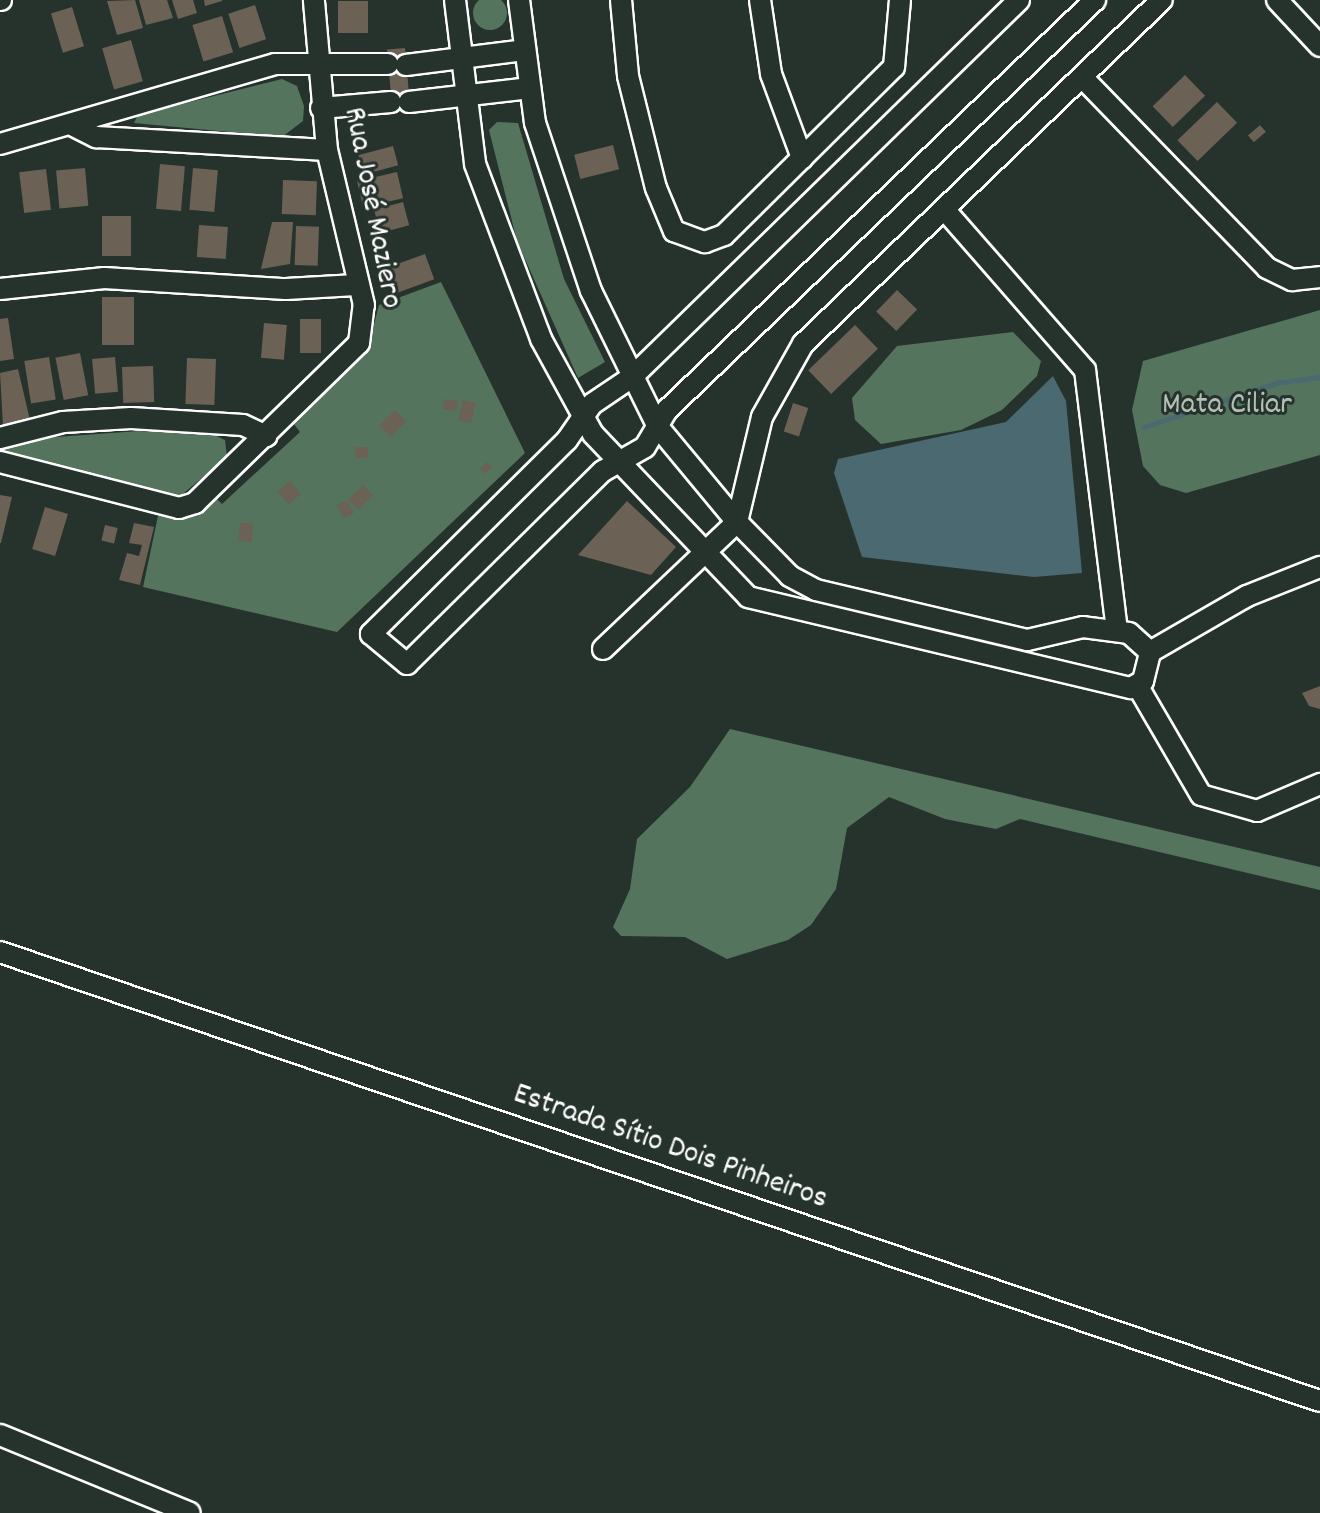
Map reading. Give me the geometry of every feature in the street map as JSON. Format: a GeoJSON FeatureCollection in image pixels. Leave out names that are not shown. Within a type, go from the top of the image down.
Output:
{"type":"FeatureCollection","features":[{"type":"Feature","properties":{"kind":"street","name":"Rua José Maziero"},"geometry":{"type":"LineString","coordinates":[[0,462],[179,508],[195,503],[359,343],[365,321],[327,150],[317,68],[314,0]]}},
{"type":"Feature","properties":{"kind":"street"},"geometry":{"type":"LineString","coordinates":[[455,0],[463,98],[475,164],[507,259],[581,417],[617,459],[758,603],[1137,685],[1201,795],[1257,811],[1320,784]]}},
{"type":"Feature","properties":{"kind":"street"},"geometry":{"type":"LineString","coordinates":[[519,0],[530,88],[569,235],[632,377],[658,427],[737,522],[790,576],[816,590],[1027,640],[1083,627],[1117,629],[1150,652]]}},
{"type":"Feature","properties":{"kind":"street"},"geometry":{"type":"LineString","coordinates":[[621,0],[638,126],[674,231],[695,241],[724,235],[894,67],[900,0]]}},
{"type":"Feature","properties":{"kind":"street"},"geometry":{"type":"LineString","coordinates":[[760,0],[771,74],[802,158]]}},
{"type":"Feature","properties":{"kind":"street"},"geometry":{"type":"LineString","coordinates":[[1019,0],[632,377],[581,417],[567,440],[371,634],[407,664],[617,459],[645,447],[658,427],[1095,0]]}},
{"type":"Feature","properties":{"kind":"street"},"geometry":{"type":"LineString","coordinates":[[603,649],[710,555],[737,522],[758,427],[791,361],[1162,0]]}},
{"type":"Feature","properties":{"kind":"street"},"geometry":{"type":"LineString","coordinates":[[1277,0],[1320,46]]}},
{"type":"Feature","properties":{"kind":"street"},"geometry":{"type":"LineString","coordinates":[[0,144],[74,126],[275,64],[317,68],[397,64],[524,50]]}},
{"type":"Feature","properties":{"kind":"street"},"geometry":{"type":"LineString","coordinates":[[1082,77],[1267,268],[1292,280],[1320,277]]}},
{"type":"Feature","properties":{"kind":"street"},"geometry":{"type":"LineString","coordinates":[[321,108],[463,98],[530,88]]}},
{"type":"Feature","properties":{"kind":"street"},"geometry":{"type":"LineString","coordinates":[[74,126],[96,137],[327,150]]}},
{"type":"Feature","properties":{"kind":"street"},"geometry":{"type":"LineString","coordinates":[[944,209],[1085,370],[1117,629]]}},
{"type":"Feature","properties":{"kind":"street"},"geometry":{"type":"LineString","coordinates":[[0,289],[104,278],[286,289],[356,285]]}},
{"type":"Feature","properties":{"kind":"street"},"geometry":{"type":"LineString","coordinates":[[0,438],[63,422],[131,418],[243,425],[267,436]]}},
{"type":"Feature","properties":{"kind":"street"},"geometry":{"type":"LineString","coordinates":[[1150,652],[1247,596],[1320,567]]}},
{"type":"Feature","properties":{"kind":"street"},"geometry":{"type":"LineString","coordinates":[[1137,685],[1150,670],[1150,652]]}},
{"type":"Feature","properties":{"kind":"street","name":"Estrada Sítio Dois Pinheiros"},"geometry":{"type":"LineString","coordinates":[[0,952],[1320,1401]]}},
{"type":"Feature","properties":{"kind":"street"},"geometry":{"type":"LineString","coordinates":[[0,1435],[190,1513]]}},
{"type":"Feature","properties":{"kind":"green space"},"geometry":{"type":"Polygon","coordinates":[[[490,-4],[502,1],[507,13],[502,25],[490,30],[478,25],[473,13],[478,1],[490,-4]]]}},
{"type":"Feature","properties":{"kind":"green space"},"geometry":{"type":"Polygon","coordinates":[[[282,79],[297,86],[304,106],[303,121],[282,137],[134,123],[138,115],[282,79]]]}},
{"type":"Feature","properties":{"kind":"green space"},"geometry":{"type":"Polygon","coordinates":[[[497,122],[518,123],[564,279],[605,362],[578,378],[517,241],[489,130],[497,122]]]}},
{"type":"Feature","properties":{"kind":"green space"},"geometry":{"type":"Polygon","coordinates":[[[441,282],[525,453],[337,632],[143,587],[158,516],[200,510],[215,497],[222,504],[300,432],[293,423],[367,352],[379,305],[441,282]]]}},
{"type":"Feature","properties":{"kind":"green space","name":"Mata Ciliar"},"geometry":{"type":"Polygon","coordinates":[[[1320,310],[1320,455],[1186,493],[1160,485],[1143,466],[1132,410],[1143,361],[1320,310]]]}},
{"type":"Feature","properties":{"kind":"green space"},"geometry":{"type":"Polygon","coordinates":[[[1013,332],[1041,361],[1037,376],[1002,410],[961,430],[881,444],[855,420],[852,398],[897,346],[1013,332]]]}},
{"type":"Feature","properties":{"kind":"green space"},"geometry":{"type":"Polygon","coordinates":[[[139,431],[212,434],[225,440],[227,457],[178,498],[0,454],[0,447],[28,439],[139,431]]]}},
{"type":"Feature","properties":{"kind":"green space"},"geometry":{"type":"Polygon","coordinates":[[[730,729],[1320,867],[1320,890],[1020,819],[996,829],[945,819],[889,797],[847,828],[836,889],[811,925],[788,940],[727,959],[685,937],[621,936],[613,927],[630,889],[637,839],[690,787],[730,729]]]}},
{"type":"Feature","properties":{"kind":"water"},"geometry":{"type":"Polygon","coordinates":[[[1053,376],[1066,401],[1082,573],[1034,577],[862,557],[834,473],[838,459],[1006,422],[1053,376]]]}},
{"type":"Feature","properties":{"kind":"building"},"geometry":{"type":"Polygon","coordinates":[[[135,0],[143,28],[117,35],[107,1],[135,0]]]}},
{"type":"Feature","properties":{"kind":"building"},"geometry":{"type":"Polygon","coordinates":[[[139,0],[167,0],[173,18],[146,25],[139,0]]]}},
{"type":"Feature","properties":{"kind":"building"},"geometry":{"type":"Polygon","coordinates":[[[172,0],[193,0],[197,13],[178,19],[172,0]]]}},
{"type":"Feature","properties":{"kind":"building"},"geometry":{"type":"Polygon","coordinates":[[[204,0],[222,0],[222,1],[205,6],[204,0]]]}},
{"type":"Feature","properties":{"kind":"building"},"geometry":{"type":"Polygon","coordinates":[[[338,1],[368,1],[368,33],[338,33],[338,1]]]}},
{"type":"Feature","properties":{"kind":"building"},"geometry":{"type":"Polygon","coordinates":[[[255,5],[266,39],[239,48],[228,14],[255,5]]]}},
{"type":"Feature","properties":{"kind":"building"},"geometry":{"type":"Polygon","coordinates":[[[72,7],[84,46],[63,53],[51,13],[72,7]]]}},
{"type":"Feature","properties":{"kind":"building"},"geometry":{"type":"Polygon","coordinates":[[[222,16],[233,52],[203,61],[192,25],[222,16]]]}},
{"type":"Feature","properties":{"kind":"building"},"geometry":{"type":"Polygon","coordinates":[[[131,40],[143,81],[114,90],[102,48],[131,40]]]}},
{"type":"Feature","properties":{"kind":"building"},"geometry":{"type":"Polygon","coordinates":[[[405,48],[410,110],[392,111],[387,50],[405,48]]]}},
{"type":"Feature","properties":{"kind":"building"},"geometry":{"type":"Polygon","coordinates":[[[1185,75],[1205,96],[1173,127],[1153,106],[1185,75]]]}},
{"type":"Feature","properties":{"kind":"building"},"geometry":{"type":"Polygon","coordinates":[[[1217,102],[1237,123],[1198,161],[1177,140],[1217,102]]]}},
{"type":"Feature","properties":{"kind":"building"},"geometry":{"type":"Polygon","coordinates":[[[1260,125],[1266,132],[1254,142],[1248,135],[1260,125]]]}},
{"type":"Feature","properties":{"kind":"building"},"geometry":{"type":"Polygon","coordinates":[[[613,145],[619,169],[580,179],[574,155],[613,145]]]}},
{"type":"Feature","properties":{"kind":"building"},"geometry":{"type":"Polygon","coordinates":[[[393,146],[398,165],[363,175],[358,155],[393,146]]]}},
{"type":"Feature","properties":{"kind":"building"},"geometry":{"type":"Polygon","coordinates":[[[160,164],[185,166],[181,211],[156,209],[160,164]]]}},
{"type":"Feature","properties":{"kind":"building"},"geometry":{"type":"Polygon","coordinates":[[[85,168],[88,206],[59,208],[56,171],[85,168]]]}},
{"type":"Feature","properties":{"kind":"building"},"geometry":{"type":"Polygon","coordinates":[[[193,168],[218,170],[214,212],[189,210],[193,168]]]}},
{"type":"Feature","properties":{"kind":"building"},"geometry":{"type":"Polygon","coordinates":[[[46,169],[51,210],[24,213],[19,172],[46,169]]]}},
{"type":"Feature","properties":{"kind":"building"},"geometry":{"type":"Polygon","coordinates":[[[397,172],[403,198],[363,208],[357,181],[397,172]]]}},
{"type":"Feature","properties":{"kind":"building"},"geometry":{"type":"Polygon","coordinates":[[[283,180],[317,181],[316,215],[282,214],[283,180]]]}},
{"type":"Feature","properties":{"kind":"building"},"geometry":{"type":"Polygon","coordinates":[[[403,202],[409,225],[380,233],[374,210],[403,202]]]}},
{"type":"Feature","properties":{"kind":"building"},"geometry":{"type":"Polygon","coordinates":[[[102,216],[131,216],[131,256],[102,256],[102,216]]]}},
{"type":"Feature","properties":{"kind":"building"},"geometry":{"type":"Polygon","coordinates":[[[272,222],[293,222],[290,264],[261,269],[272,222]]]}},
{"type":"Feature","properties":{"kind":"building"},"geometry":{"type":"Polygon","coordinates":[[[199,225],[228,227],[226,259],[197,257],[199,225]]]}},
{"type":"Feature","properties":{"kind":"building"},"geometry":{"type":"Polygon","coordinates":[[[296,226],[319,227],[318,266],[295,265],[296,226]]]}},
{"type":"Feature","properties":{"kind":"building"},"geometry":{"type":"Polygon","coordinates":[[[425,254],[434,279],[398,293],[388,267],[425,254]]]}},
{"type":"Feature","properties":{"kind":"building"},"geometry":{"type":"Polygon","coordinates":[[[897,290],[917,309],[896,331],[876,312],[897,290]]]}},
{"type":"Feature","properties":{"kind":"building"},"geometry":{"type":"Polygon","coordinates":[[[102,297],[134,297],[134,345],[102,345],[102,297]]]}},
{"type":"Feature","properties":{"kind":"building"},"geometry":{"type":"Polygon","coordinates":[[[8,318],[14,359],[0,361],[0,319],[8,318]]]}},
{"type":"Feature","properties":{"kind":"building"},"geometry":{"type":"Polygon","coordinates":[[[300,319],[321,319],[321,353],[300,353],[300,319]]]}},
{"type":"Feature","properties":{"kind":"building"},"geometry":{"type":"Polygon","coordinates":[[[264,323],[287,325],[284,360],[261,358],[264,323]]]}},
{"type":"Feature","properties":{"kind":"building"},"geometry":{"type":"Polygon","coordinates":[[[855,325],[878,349],[831,394],[808,370],[855,325]]]}},
{"type":"Feature","properties":{"kind":"building"},"geometry":{"type":"Polygon","coordinates":[[[80,353],[88,395],[64,400],[55,358],[80,353]]]}},
{"type":"Feature","properties":{"kind":"building"},"geometry":{"type":"Polygon","coordinates":[[[49,357],[56,399],[31,403],[24,361],[49,357]]]}},
{"type":"Feature","properties":{"kind":"building"},"geometry":{"type":"Polygon","coordinates":[[[115,357],[118,392],[95,394],[92,359],[115,357]]]}},
{"type":"Feature","properties":{"kind":"building"},"geometry":{"type":"Polygon","coordinates":[[[187,358],[216,359],[214,405],[185,404],[187,358]]]}},
{"type":"Feature","properties":{"kind":"building"},"geometry":{"type":"Polygon","coordinates":[[[153,366],[154,402],[123,403],[122,367],[153,366]]]}},
{"type":"Feature","properties":{"kind":"building"},"geometry":{"type":"Polygon","coordinates":[[[18,369],[30,420],[3,426],[0,373],[18,369]]]}},
{"type":"Feature","properties":{"kind":"building"},"geometry":{"type":"Polygon","coordinates":[[[444,399],[458,401],[456,411],[443,409],[444,399]]]}},
{"type":"Feature","properties":{"kind":"building"},"geometry":{"type":"Polygon","coordinates":[[[463,400],[476,403],[471,423],[458,420],[463,400]]]}},
{"type":"Feature","properties":{"kind":"building"},"geometry":{"type":"Polygon","coordinates":[[[793,403],[808,408],[799,436],[784,432],[793,403]]]}},
{"type":"Feature","properties":{"kind":"building"},"geometry":{"type":"Polygon","coordinates":[[[395,410],[406,421],[391,437],[379,426],[395,410]]]}},
{"type":"Feature","properties":{"kind":"building"},"geometry":{"type":"Polygon","coordinates":[[[355,447],[368,447],[368,458],[355,458],[355,447]]]}},
{"type":"Feature","properties":{"kind":"building"},"geometry":{"type":"Polygon","coordinates":[[[487,462],[492,467],[485,474],[480,469],[487,462]]]}},
{"type":"Feature","properties":{"kind":"building"},"geometry":{"type":"Polygon","coordinates":[[[290,481],[301,494],[289,504],[278,491],[290,481]]]}},
{"type":"Feature","properties":{"kind":"building"},"geometry":{"type":"Polygon","coordinates":[[[363,485],[373,495],[358,510],[348,500],[363,485]]]}},
{"type":"Feature","properties":{"kind":"building"},"geometry":{"type":"Polygon","coordinates":[[[0,495],[12,497],[1,543],[0,543],[0,495]]]}},
{"type":"Feature","properties":{"kind":"building"},"geometry":{"type":"Polygon","coordinates":[[[346,500],[354,513],[345,519],[337,506],[346,500]]]}},
{"type":"Feature","properties":{"kind":"building"},"geometry":{"type":"Polygon","coordinates":[[[627,501],[676,547],[651,575],[578,555],[627,501]]]}},
{"type":"Feature","properties":{"kind":"building"},"geometry":{"type":"Polygon","coordinates":[[[45,507],[68,514],[55,556],[32,549],[45,507]]]}},
{"type":"Feature","properties":{"kind":"building"},"geometry":{"type":"Polygon","coordinates":[[[134,523],[154,527],[140,585],[119,580],[127,553],[139,556],[142,545],[129,543],[134,523]]]}},
{"type":"Feature","properties":{"kind":"building"},"geometry":{"type":"Polygon","coordinates":[[[240,523],[253,524],[252,542],[239,541],[240,523]]]}},
{"type":"Feature","properties":{"kind":"building"},"geometry":{"type":"Polygon","coordinates":[[[105,525],[118,528],[114,544],[101,541],[105,525]]]}},
{"type":"Feature","properties":{"kind":"building"},"geometry":{"type":"Polygon","coordinates":[[[1320,686],[1320,709],[1309,706],[1302,693],[1320,686]]]}},
{"type":"Feature","properties":{"kind":"waterway"},"geometry":{"type":"LineString","coordinates":[[1144,427],[1276,383],[1320,377]]}}]}
